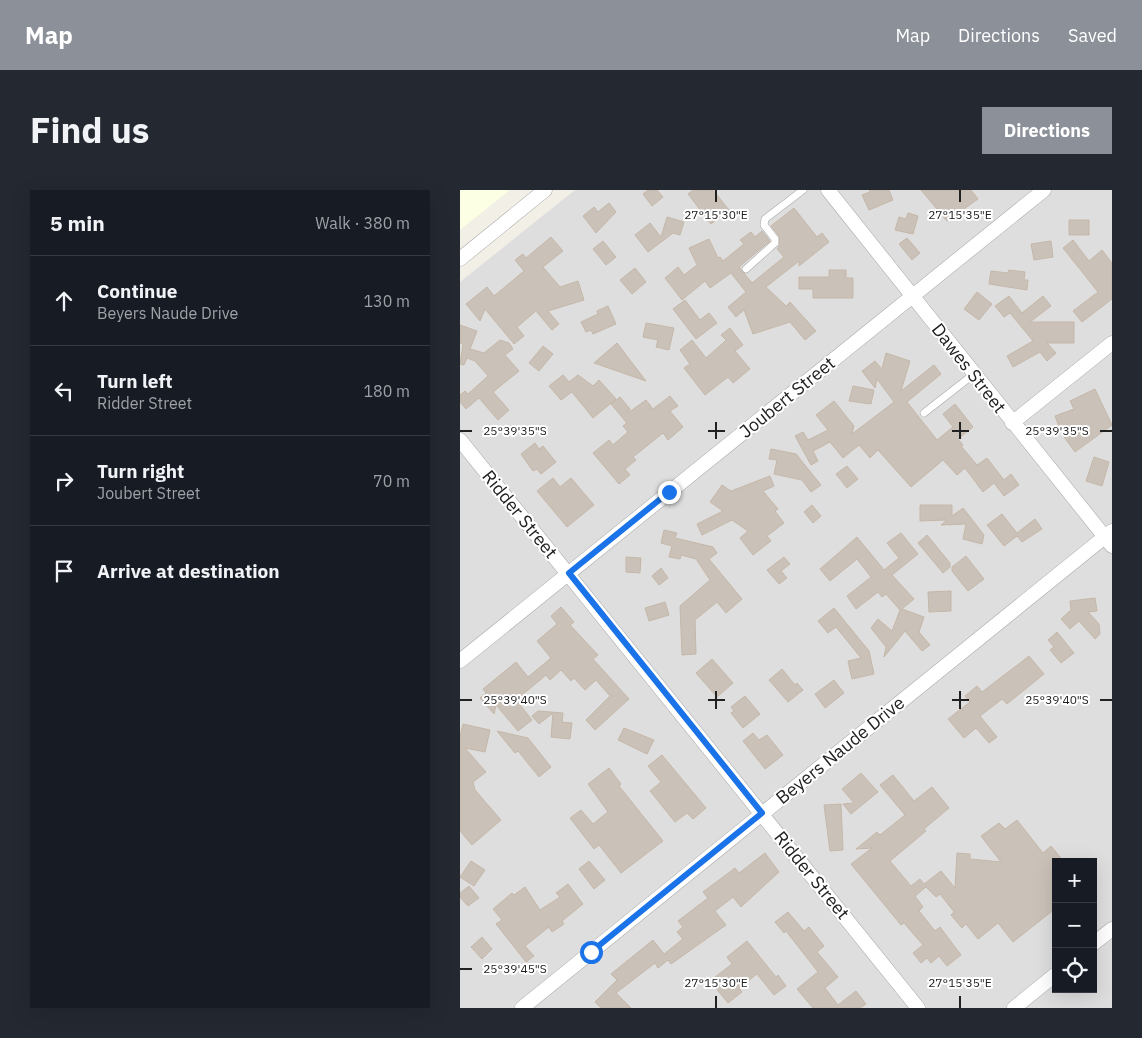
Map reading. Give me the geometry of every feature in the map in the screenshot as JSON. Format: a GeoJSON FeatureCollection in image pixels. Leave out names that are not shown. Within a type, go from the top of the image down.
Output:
{"type":"FeatureCollection","features":[{"type":"Feature","properties":{"kind":"street"},"geometry":{"type":"LineString","coordinates":[[460,259],[546,190]]}},
{"type":"Feature","properties":{"kind":"street","name":"Dawes Street"},"geometry":{"type":"LineString","coordinates":[[828,190],[1012,423],[1110,538]]}},
{"type":"Feature","properties":{"kind":"street","name":"Joubert Street"},"geometry":{"type":"LineString","coordinates":[[460,661],[1044,190]]}},
{"type":"Feature","properties":{"kind":"street"},"geometry":{"type":"LineString","coordinates":[[1012,423],[1112,343]]}},
{"type":"Feature","properties":{"kind":"street","name":"Ridder Street"},"geometry":{"type":"LineString","coordinates":[[460,440],[918,1008]]}},
{"type":"Feature","properties":{"kind":"street","name":"Beyers Naude Drive"},"geometry":{"type":"LineString","coordinates":[[522,1008],[762,813],[1110,538]]}},
{"type":"Feature","properties":{"kind":"street"},"geometry":{"type":"LineString","coordinates":[[1097,941],[1112,928]]}},
{"type":"Feature","properties":{"kind":"street"},"geometry":{"type":"LineString","coordinates":[[1014,1008],[1052,977]]}},
{"type":"Feature","properties":{"kind":"lane"},"geometry":{"type":"LineString","coordinates":[[746,268],[775,243],[775,240],[764,225],[765,219],[803,190]]}},
{"type":"Feature","properties":{"kind":"lane"},"geometry":{"type":"LineString","coordinates":[[924,413],[974,374]]}},
{"type":"Feature","properties":{"kind":"shaded area"},"geometry":{"type":"Polygon","coordinates":[[[460,190],[510,190],[460,230],[460,190]]]}},
{"type":"Feature","properties":{"kind":"shaded area"},"geometry":{"type":"Polygon","coordinates":[[[575,190],[1112,190],[1112,1008],[460,1008],[460,282],[575,190]]]}},
{"type":"Feature","properties":{"kind":"building"},"geometry":{"type":"Polygon","coordinates":[[[648,190],[657,190],[663,197],[652,206],[643,194],[648,190]]]}},
{"type":"Feature","properties":{"kind":"building"},"geometry":{"type":"Polygon","coordinates":[[[693,190],[713,190],[729,210],[711,224],[688,194],[693,190]]]}},
{"type":"Feature","properties":{"kind":"building"},"geometry":{"type":"Polygon","coordinates":[[[869,190],[889,190],[893,200],[869,210],[862,195],[870,192],[869,190]]]}},
{"type":"Feature","properties":{"kind":"building"},"geometry":{"type":"Polygon","coordinates":[[[921,190],[971,190],[978,199],[947,221],[921,190]]]}},
{"type":"Feature","properties":{"kind":"building"},"geometry":{"type":"Polygon","coordinates":[[[609,203],[616,212],[596,233],[583,216],[594,207],[598,212],[609,203]]]}},
{"type":"Feature","properties":{"kind":"building"},"geometry":{"type":"Polygon","coordinates":[[[794,208],[817,237],[822,233],[829,242],[799,266],[799,261],[766,287],[786,306],[790,302],[816,331],[805,340],[790,322],[753,334],[744,310],[736,317],[728,307],[746,292],[731,273],[710,288],[705,281],[682,300],[665,278],[678,267],[684,275],[697,265],[689,248],[709,239],[718,258],[720,257],[723,261],[744,244],[740,240],[751,232],[755,237],[762,231],[770,241],[739,267],[752,283],[784,257],[777,249],[780,245],[779,236],[771,226],[794,208]]]}},
{"type":"Feature","properties":{"kind":"building"},"geometry":{"type":"Polygon","coordinates":[[[908,213],[918,216],[913,234],[895,230],[899,217],[906,219],[908,213]]]}},
{"type":"Feature","properties":{"kind":"building"},"geometry":{"type":"Polygon","coordinates":[[[667,217],[684,222],[680,235],[673,233],[648,252],[635,235],[650,223],[661,237],[667,217]]]}},
{"type":"Feature","properties":{"kind":"building"},"geometry":{"type":"Polygon","coordinates":[[[1069,220],[1089,220],[1089,235],[1069,235],[1069,220]]]}},
{"type":"Feature","properties":{"kind":"building"},"geometry":{"type":"Polygon","coordinates":[[[551,237],[563,251],[543,267],[560,287],[578,281],[584,300],[548,311],[559,324],[552,330],[536,311],[517,327],[524,336],[514,344],[485,309],[480,321],[466,304],[487,287],[494,296],[524,271],[515,260],[523,254],[526,258],[551,237]]]}},
{"type":"Feature","properties":{"kind":"building"},"geometry":{"type":"Polygon","coordinates":[[[907,238],[920,253],[912,260],[899,244],[907,238]]]}},
{"type":"Feature","properties":{"kind":"building"},"geometry":{"type":"Polygon","coordinates":[[[1073,240],[1089,261],[1102,250],[1112,263],[1112,299],[1082,322],[1073,311],[1098,292],[1063,248],[1073,240]]]}},
{"type":"Feature","properties":{"kind":"building"},"geometry":{"type":"Polygon","coordinates":[[[603,241],[616,257],[606,265],[593,249],[603,241]]]}},
{"type":"Feature","properties":{"kind":"building"},"geometry":{"type":"Polygon","coordinates":[[[1051,241],[1053,257],[1034,260],[1031,244],[1051,241]]]}},
{"type":"Feature","properties":{"kind":"building"},"geometry":{"type":"Polygon","coordinates":[[[635,268],[646,282],[632,294],[620,280],[635,268]]]}},
{"type":"Feature","properties":{"kind":"building"},"geometry":{"type":"Polygon","coordinates":[[[829,270],[846,270],[846,278],[853,278],[853,298],[813,298],[813,289],[799,289],[799,277],[829,277],[829,270]]]}},
{"type":"Feature","properties":{"kind":"building"},"geometry":{"type":"Polygon","coordinates":[[[1009,270],[1025,272],[1024,280],[1028,280],[1027,290],[989,284],[991,271],[1008,273],[1009,270]]]}},
{"type":"Feature","properties":{"kind":"building"},"geometry":{"type":"Polygon","coordinates":[[[977,292],[992,304],[979,320],[964,309],[977,292]]]}},
{"type":"Feature","properties":{"kind":"building"},"geometry":{"type":"Polygon","coordinates":[[[1009,296],[1022,313],[1043,296],[1051,306],[1030,322],[1074,322],[1074,343],[1047,343],[1056,353],[1047,361],[1040,352],[1013,367],[1007,356],[1033,341],[1010,313],[1004,317],[995,306],[1009,296]]]}},
{"type":"Feature","properties":{"kind":"building"},"geometry":{"type":"Polygon","coordinates":[[[685,300],[700,320],[709,313],[717,323],[696,339],[673,309],[685,300]]]}},
{"type":"Feature","properties":{"kind":"building"},"geometry":{"type":"Polygon","coordinates":[[[608,306],[616,324],[593,334],[591,330],[586,332],[581,322],[598,314],[597,311],[608,306]]]}},
{"type":"Feature","properties":{"kind":"building"},"geometry":{"type":"Polygon","coordinates":[[[646,323],[674,328],[669,350],[656,347],[658,340],[643,337],[646,323]]]}},
{"type":"Feature","properties":{"kind":"building"},"geometry":{"type":"Polygon","coordinates":[[[460,325],[477,331],[470,349],[484,353],[500,340],[509,343],[513,349],[505,355],[519,371],[493,392],[509,410],[498,420],[479,398],[466,409],[460,402],[460,395],[465,391],[468,394],[488,376],[475,361],[467,358],[464,365],[460,364],[463,344],[460,343],[460,325]]]}},
{"type":"Feature","properties":{"kind":"building"},"geometry":{"type":"Polygon","coordinates":[[[730,328],[743,345],[735,351],[750,369],[733,383],[728,377],[705,395],[684,368],[690,364],[680,350],[692,340],[706,358],[726,340],[721,335],[730,328]]]}},
{"type":"Feature","properties":{"kind":"building"},"geometry":{"type":"Polygon","coordinates":[[[617,343],[646,381],[594,363],[617,343]]]}},
{"type":"Feature","properties":{"kind":"building"},"geometry":{"type":"Polygon","coordinates":[[[543,346],[553,354],[539,371],[529,363],[543,346]]]}},
{"type":"Feature","properties":{"kind":"building"},"geometry":{"type":"Polygon","coordinates":[[[886,353],[910,361],[901,391],[934,365],[941,374],[907,402],[937,440],[953,427],[943,414],[955,404],[973,427],[958,439],[963,445],[961,446],[977,465],[987,458],[1004,480],[1011,474],[1019,485],[1004,496],[994,483],[983,492],[965,468],[957,475],[943,460],[911,487],[878,450],[870,458],[859,445],[843,458],[830,442],[813,451],[818,461],[811,465],[795,436],[803,432],[808,440],[828,430],[816,415],[834,401],[854,426],[852,434],[894,402],[877,379],[875,388],[862,371],[875,361],[882,369],[886,353]]]}},
{"type":"Feature","properties":{"kind":"building"},"geometry":{"type":"Polygon","coordinates":[[[563,375],[569,382],[578,375],[593,386],[599,380],[616,399],[593,418],[572,392],[561,400],[549,386],[563,375]]]}},
{"type":"Feature","properties":{"kind":"building"},"geometry":{"type":"Polygon","coordinates":[[[853,386],[874,390],[871,404],[849,401],[853,386]]]}},
{"type":"Feature","properties":{"kind":"building"},"geometry":{"type":"Polygon","coordinates":[[[1095,389],[1112,425],[1075,452],[1062,434],[1055,416],[1074,409],[1070,401],[1095,389]]]}},
{"type":"Feature","properties":{"kind":"building"},"geometry":{"type":"Polygon","coordinates":[[[670,396],[678,406],[670,411],[683,427],[668,440],[663,433],[633,457],[636,460],[625,469],[630,475],[619,484],[593,453],[609,440],[613,445],[628,432],[623,426],[627,423],[611,404],[620,397],[630,409],[628,413],[646,400],[653,409],[670,396]]]}},
{"type":"Feature","properties":{"kind":"building"},"geometry":{"type":"Polygon","coordinates":[[[535,443],[539,449],[543,446],[556,462],[541,474],[537,469],[533,471],[521,454],[535,443]]]}},
{"type":"Feature","properties":{"kind":"building"},"geometry":{"type":"Polygon","coordinates":[[[771,449],[796,454],[821,485],[811,492],[802,480],[774,474],[777,460],[769,459],[771,449]]]}},
{"type":"Feature","properties":{"kind":"building"},"geometry":{"type":"Polygon","coordinates":[[[1094,457],[1109,462],[1102,486],[1086,481],[1094,457]]]}},
{"type":"Feature","properties":{"kind":"building"},"geometry":{"type":"Polygon","coordinates":[[[847,466],[858,479],[847,488],[836,474],[847,466]]]}},
{"type":"Feature","properties":{"kind":"building"},"geometry":{"type":"Polygon","coordinates":[[[770,476],[774,486],[763,491],[778,509],[775,511],[784,523],[767,536],[771,541],[753,555],[740,538],[748,531],[732,520],[702,535],[697,524],[723,511],[710,502],[722,485],[731,491],[770,476]]]}},
{"type":"Feature","properties":{"kind":"building"},"geometry":{"type":"Polygon","coordinates":[[[553,478],[560,487],[571,478],[594,505],[567,527],[537,491],[553,478]]]}},
{"type":"Feature","properties":{"kind":"building"},"geometry":{"type":"Polygon","coordinates":[[[812,505],[821,516],[813,523],[804,512],[812,505]]]}},
{"type":"Feature","properties":{"kind":"building"},"geometry":{"type":"Polygon","coordinates":[[[920,505],[952,505],[952,516],[963,508],[984,535],[982,544],[963,539],[966,524],[941,525],[947,520],[920,521],[920,505]]]}},
{"type":"Feature","properties":{"kind":"building"},"geometry":{"type":"Polygon","coordinates":[[[1002,514],[1017,533],[1035,519],[1042,529],[1022,542],[1017,536],[1004,546],[987,525],[1002,514]]]}},
{"type":"Feature","properties":{"kind":"building"},"geometry":{"type":"Polygon","coordinates":[[[664,530],[677,533],[675,538],[713,547],[717,553],[709,559],[742,599],[726,613],[717,602],[695,620],[696,654],[682,655],[680,606],[710,580],[696,559],[681,555],[680,559],[669,557],[672,546],[661,543],[664,530]]]}},
{"type":"Feature","properties":{"kind":"building"},"geometry":{"type":"Polygon","coordinates":[[[901,533],[918,554],[892,575],[914,599],[902,609],[924,617],[919,632],[930,645],[922,651],[905,631],[884,657],[886,647],[871,628],[878,619],[892,631],[900,610],[886,594],[882,597],[878,592],[856,609],[847,596],[871,577],[857,559],[830,581],[820,569],[857,537],[884,570],[899,558],[887,543],[901,533]]]}},
{"type":"Feature","properties":{"kind":"building"},"geometry":{"type":"Polygon","coordinates":[[[927,535],[950,563],[950,567],[943,573],[918,543],[927,535]]]}},
{"type":"Feature","properties":{"kind":"building"},"geometry":{"type":"Polygon","coordinates":[[[966,556],[984,579],[968,591],[952,571],[952,567],[966,556]]]}},
{"type":"Feature","properties":{"kind":"building"},"geometry":{"type":"Polygon","coordinates":[[[626,557],[641,558],[640,573],[626,572],[626,557]]]}},
{"type":"Feature","properties":{"kind":"building"},"geometry":{"type":"Polygon","coordinates":[[[784,557],[790,564],[781,571],[787,578],[779,584],[767,570],[784,557]]]}},
{"type":"Feature","properties":{"kind":"building"},"geometry":{"type":"Polygon","coordinates":[[[661,568],[668,578],[659,585],[652,576],[661,568]]]}},
{"type":"Feature","properties":{"kind":"building"},"geometry":{"type":"Polygon","coordinates":[[[951,591],[951,611],[929,612],[928,592],[951,591]]]}},
{"type":"Feature","properties":{"kind":"building"},"geometry":{"type":"Polygon","coordinates":[[[1095,598],[1097,611],[1088,612],[1099,624],[1100,634],[1095,639],[1079,621],[1070,629],[1061,619],[1071,610],[1070,601],[1095,598]]]}},
{"type":"Feature","properties":{"kind":"building"},"geometry":{"type":"Polygon","coordinates":[[[665,602],[669,615],[649,621],[645,608],[665,602]]]}},
{"type":"Feature","properties":{"kind":"building"},"geometry":{"type":"Polygon","coordinates":[[[561,607],[574,622],[570,625],[598,655],[593,659],[629,699],[595,730],[586,720],[610,696],[596,680],[585,690],[574,678],[571,681],[561,670],[550,680],[546,675],[516,700],[532,720],[518,731],[496,705],[494,714],[480,698],[486,693],[483,689],[516,662],[528,677],[551,658],[537,641],[557,624],[551,616],[561,607]]]}},
{"type":"Feature","properties":{"kind":"building"},"geometry":{"type":"Polygon","coordinates":[[[834,608],[869,651],[874,674],[852,679],[848,661],[861,658],[836,627],[828,633],[818,621],[834,608]]]}},
{"type":"Feature","properties":{"kind":"building"},"geometry":{"type":"Polygon","coordinates":[[[1057,632],[1074,653],[1061,663],[1050,650],[1054,647],[1048,640],[1057,632]]]}},
{"type":"Feature","properties":{"kind":"building"},"geometry":{"type":"Polygon","coordinates":[[[1029,656],[1044,674],[1007,704],[1002,699],[980,716],[997,737],[989,743],[976,728],[964,738],[948,719],[970,702],[965,696],[977,686],[982,692],[1029,656]]]}},
{"type":"Feature","properties":{"kind":"building"},"geometry":{"type":"Polygon","coordinates":[[[712,659],[733,683],[717,697],[696,673],[712,659]]]}},
{"type":"Feature","properties":{"kind":"building"},"geometry":{"type":"Polygon","coordinates":[[[782,669],[795,685],[797,683],[803,690],[788,702],[769,680],[782,669]]]}},
{"type":"Feature","properties":{"kind":"building"},"geometry":{"type":"Polygon","coordinates":[[[834,680],[844,693],[825,708],[815,694],[834,680]]]}},
{"type":"Feature","properties":{"kind":"building"},"geometry":{"type":"Polygon","coordinates":[[[745,696],[760,714],[743,728],[731,713],[734,711],[731,707],[745,696]]]}},
{"type":"Feature","properties":{"kind":"building"},"geometry":{"type":"Polygon","coordinates":[[[538,711],[563,713],[562,722],[572,723],[570,739],[551,737],[553,713],[539,724],[532,716],[538,711]]]}},
{"type":"Feature","properties":{"kind":"building"},"geometry":{"type":"Polygon","coordinates":[[[463,724],[490,730],[485,752],[465,748],[486,772],[473,782],[475,790],[501,820],[472,845],[460,831],[460,736],[463,724]]]}},
{"type":"Feature","properties":{"kind":"building"},"geometry":{"type":"Polygon","coordinates":[[[624,728],[654,740],[647,754],[618,740],[624,728]]]}},
{"type":"Feature","properties":{"kind":"building"},"geometry":{"type":"Polygon","coordinates":[[[497,731],[528,738],[551,767],[539,777],[518,751],[515,753],[497,731]]]}},
{"type":"Feature","properties":{"kind":"building"},"geometry":{"type":"Polygon","coordinates":[[[753,733],[759,740],[767,735],[783,755],[765,769],[743,741],[753,733]]]}},
{"type":"Feature","properties":{"kind":"building"},"geometry":{"type":"Polygon","coordinates":[[[662,755],[706,808],[693,819],[687,813],[675,822],[650,791],[661,782],[648,766],[662,755]]]}},
{"type":"Feature","properties":{"kind":"building"},"geometry":{"type":"Polygon","coordinates":[[[609,768],[621,784],[619,786],[663,841],[621,873],[599,845],[594,849],[570,818],[581,810],[593,824],[608,812],[588,784],[609,768]]]}},
{"type":"Feature","properties":{"kind":"building"},"geometry":{"type":"Polygon","coordinates":[[[861,773],[878,792],[851,814],[843,804],[854,803],[842,789],[861,773]]]}},
{"type":"Feature","properties":{"kind":"building"},"geometry":{"type":"Polygon","coordinates":[[[893,775],[914,801],[932,787],[949,808],[924,829],[926,831],[890,861],[911,886],[920,879],[924,884],[941,871],[955,888],[957,853],[970,854],[970,859],[1001,862],[981,836],[999,823],[1005,829],[1017,820],[1043,853],[1051,846],[1061,858],[1052,858],[1052,911],[1013,942],[998,923],[978,939],[966,924],[962,928],[951,915],[954,912],[940,894],[936,897],[926,887],[915,896],[923,907],[919,911],[935,931],[940,927],[961,955],[947,966],[939,956],[931,963],[927,958],[921,963],[913,953],[923,945],[904,923],[901,925],[851,864],[872,848],[856,849],[877,832],[880,835],[905,815],[880,785],[893,775]]]}},
{"type":"Feature","properties":{"kind":"building"},"geometry":{"type":"Polygon","coordinates":[[[841,804],[843,850],[830,851],[824,805],[841,804]]]}},
{"type":"Feature","properties":{"kind":"building"},"geometry":{"type":"Polygon","coordinates":[[[765,853],[779,872],[741,907],[733,897],[715,911],[726,925],[671,964],[668,960],[658,968],[655,963],[616,993],[631,1008],[601,1008],[595,1002],[617,980],[611,974],[653,940],[664,954],[683,939],[677,932],[683,927],[678,921],[708,898],[703,892],[735,868],[739,873],[765,853]]]}},
{"type":"Feature","properties":{"kind":"building"},"geometry":{"type":"Polygon","coordinates":[[[471,861],[485,870],[474,886],[460,877],[471,861]]]}},
{"type":"Feature","properties":{"kind":"building"},"geometry":{"type":"Polygon","coordinates":[[[589,861],[605,880],[594,889],[579,869],[589,861]]]}},
{"type":"Feature","properties":{"kind":"building"},"geometry":{"type":"Polygon","coordinates":[[[568,884],[583,904],[562,921],[564,924],[552,932],[549,927],[525,946],[534,956],[526,962],[496,924],[502,920],[493,909],[512,893],[514,895],[525,887],[540,910],[560,897],[556,893],[568,884]]]}},
{"type":"Feature","properties":{"kind":"building"},"geometry":{"type":"Polygon","coordinates":[[[469,886],[479,898],[468,906],[460,897],[460,893],[469,886]]]}},
{"type":"Feature","properties":{"kind":"building"},"geometry":{"type":"Polygon","coordinates":[[[788,912],[804,931],[809,927],[824,946],[817,952],[838,977],[825,988],[838,1005],[856,991],[866,1004],[860,1008],[813,1008],[797,989],[818,972],[786,931],[784,933],[775,922],[788,912]]]}},
{"type":"Feature","properties":{"kind":"building"},"geometry":{"type":"Polygon","coordinates":[[[482,937],[492,949],[482,959],[471,947],[482,937]]]}},
{"type":"Feature","properties":{"kind":"building"},"geometry":{"type":"Polygon","coordinates":[[[747,941],[776,977],[778,975],[786,986],[774,995],[757,974],[739,988],[742,992],[728,1003],[710,981],[732,964],[727,957],[747,941]]]}},
{"type":"Feature","properties":{"kind":"route"},"geometry":{"type":"LineString","coordinates":[[591,952],[762,813],[569,573],[669,492]]}}]}
